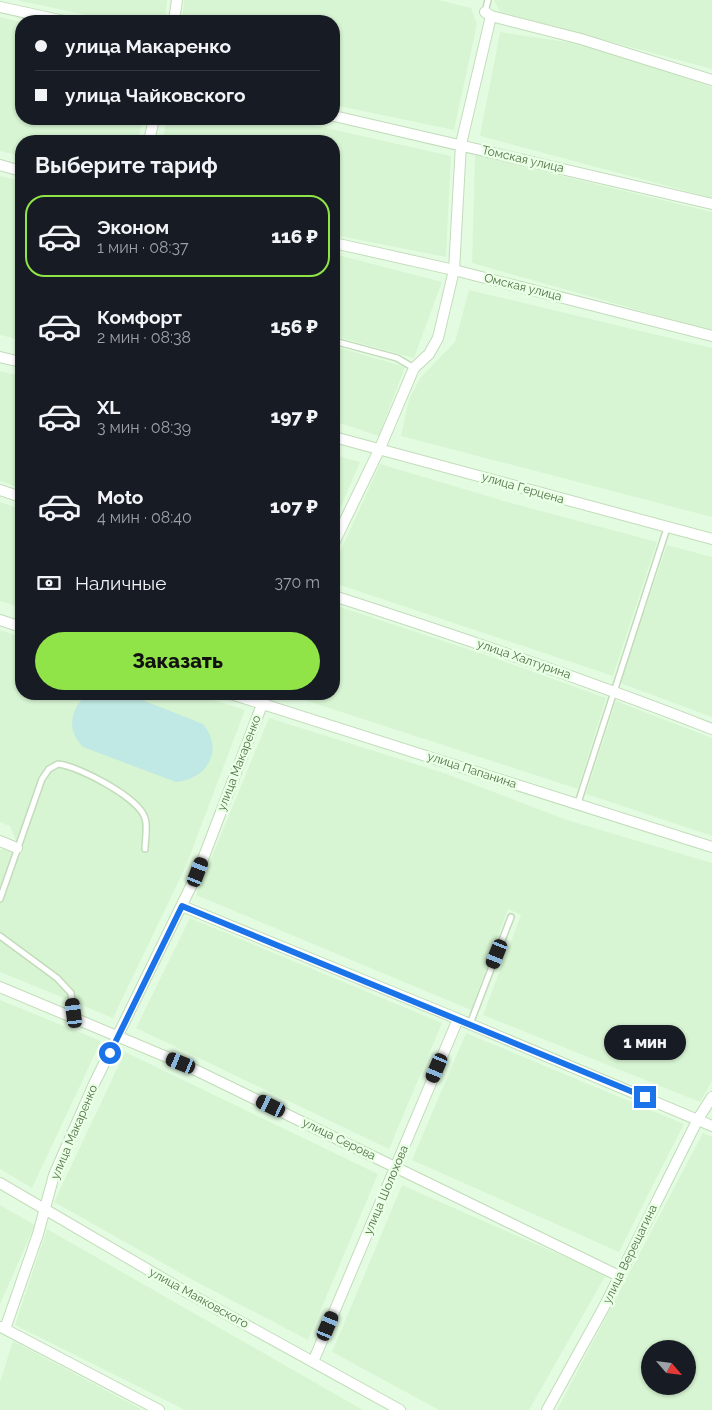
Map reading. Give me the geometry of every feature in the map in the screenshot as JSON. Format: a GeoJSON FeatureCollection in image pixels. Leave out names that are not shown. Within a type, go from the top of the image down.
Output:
{"type":"FeatureCollection","features":[{"type":"Feature","properties":{"kind":"street"},"geometry":{"type":"LineString","coordinates":[[175,15],[177,0]]}},
{"type":"Feature","properties":{"kind":"street"},"geometry":{"type":"LineString","coordinates":[[0,7],[37,15]]}},
{"type":"Feature","properties":{"kind":"street"},"geometry":{"type":"LineString","coordinates":[[340,531],[380,448],[414,368],[429,354],[438,338],[454,270],[461,144],[488,14],[581,39],[712,80]]}},
{"type":"Feature","properties":{"kind":"street","name":"Томская улица"},"geometry":{"type":"LineString","coordinates":[[340,117],[712,204]]}},
{"type":"Feature","properties":{"kind":"street"},"geometry":{"type":"LineString","coordinates":[[0,165],[15,169]]}},
{"type":"Feature","properties":{"kind":"street","name":"Омская улица"},"geometry":{"type":"LineString","coordinates":[[340,244],[454,270],[712,336]]}},
{"type":"Feature","properties":{"kind":"street"},"geometry":{"type":"LineString","coordinates":[[0,357],[15,361]]}},
{"type":"Feature","properties":{"kind":"street","name":"улица Герцена"},"geometry":{"type":"LineString","coordinates":[[340,438],[712,539]]}},
{"type":"Feature","properties":{"kind":"street"},"geometry":{"type":"LineString","coordinates":[[0,490],[15,495]]}},
{"type":"Feature","properties":{"kind":"street","name":"улица Халтурина"},"geometry":{"type":"LineString","coordinates":[[340,598],[613,690],[712,729]]}},
{"type":"Feature","properties":{"kind":"street"},"geometry":{"type":"LineString","coordinates":[[0,620],[15,625]]}},
{"type":"Feature","properties":{"kind":"street","name":"улица Макаренко"},"geometry":{"type":"LineString","coordinates":[[3,1328],[45,1210],[54,1175],[117,1037],[198,872],[264,700]]}},
{"type":"Feature","properties":{"kind":"street","name":"улица Папанина"},"geometry":{"type":"LineString","coordinates":[[267,700],[712,848]]}},
{"type":"Feature","properties":{"kind":"street"},"geometry":{"type":"LineString","coordinates":[[0,840],[17,848]]}},
{"type":"Feature","properties":{"kind":"street"},"geometry":{"type":"LineString","coordinates":[[182,906],[712,1126]]}},
{"type":"Feature","properties":{"kind":"street","name":"улица Серова"},"geometry":{"type":"LineString","coordinates":[[0,987],[181,1063],[619,1276]]}},
{"type":"Feature","properties":{"kind":"street","name":"улица Шолохова"},"geometry":{"type":"LineString","coordinates":[[313,1362],[458,1019]]}},
{"type":"Feature","properties":{"kind":"street","name":"улица Верещагина"},"geometry":{"type":"LineString","coordinates":[[547,1410],[604,1307],[698,1119],[712,1097]]}},
{"type":"Feature","properties":{"kind":"street","name":"улица Маяковского"},"geometry":{"type":"LineString","coordinates":[[0,1183],[400,1410]]}},
{"type":"Feature","properties":{"kind":"street"},"geometry":{"type":"LineString","coordinates":[[3,1328],[159,1410]]}},
{"type":"Feature","properties":{"kind":"lane"},"geometry":{"type":"LineString","coordinates":[[488,0],[488,14]]}},
{"type":"Feature","properties":{"kind":"lane"},"geometry":{"type":"LineString","coordinates":[[340,343],[397,358],[414,368]]}},
{"type":"Feature","properties":{"kind":"lane"},"geometry":{"type":"LineString","coordinates":[[578,803],[667,528]]}},
{"type":"Feature","properties":{"kind":"lane"},"geometry":{"type":"LineString","coordinates":[[0,899],[42,779],[50,769],[58,764],[80,769],[134,803],[142,811],[146,820],[145,849]]}},
{"type":"Feature","properties":{"kind":"lane"},"geometry":{"type":"LineString","coordinates":[[470,1024],[511,917]]}},
{"type":"Feature","properties":{"kind":"lane"},"geometry":{"type":"LineString","coordinates":[[0,936],[57,978],[71,993],[74,1018]]}},
{"type":"Feature","properties":{"kind":"shaded area"},"geometry":{"type":"Polygon","coordinates":[[[16,0],[167,0],[166,15],[87,15],[16,0]]]}},
{"type":"Feature","properties":{"kind":"shaded area"},"geometry":{"type":"Polygon","coordinates":[[[184,0],[438,0],[471,8],[477,24],[454,130],[340,106],[340,15],[183,15],[184,0]]]}},
{"type":"Feature","properties":{"kind":"shaded area"},"geometry":{"type":"Polygon","coordinates":[[[494,0],[712,0],[712,69],[500,12],[494,0]]]}},
{"type":"Feature","properties":{"kind":"shaded area"},"geometry":{"type":"Polygon","coordinates":[[[0,17],[15,21],[15,125],[142,125],[139,135],[15,135],[15,155],[0,151],[0,17]]]}},
{"type":"Feature","properties":{"kind":"shaded area"},"geometry":{"type":"Polygon","coordinates":[[[500,32],[587,45],[712,87],[712,198],[480,136],[500,32]]]}},
{"type":"Feature","properties":{"kind":"shaded area"},"geometry":{"type":"Polygon","coordinates":[[[166,125],[313,125],[451,156],[446,257],[340,236],[340,135],[163,135],[166,125]]]}},
{"type":"Feature","properties":{"kind":"shaded area"},"geometry":{"type":"Polygon","coordinates":[[[475,155],[712,212],[712,331],[472,263],[475,155]]]}},
{"type":"Feature","properties":{"kind":"shaded area"},"geometry":{"type":"Polygon","coordinates":[[[0,176],[15,180],[15,339],[0,335],[0,176]]]}},
{"type":"Feature","properties":{"kind":"shaded area"},"geometry":{"type":"Polygon","coordinates":[[[340,256],[442,282],[414,358],[340,338],[340,256]]]}},
{"type":"Feature","properties":{"kind":"shaded area"},"geometry":{"type":"Polygon","coordinates":[[[469,290],[712,348],[712,517],[401,436],[409,399],[421,377],[455,342],[469,290]]]}},
{"type":"Feature","properties":{"kind":"shaded area"},"geometry":{"type":"Polygon","coordinates":[[[340,348],[405,367],[379,436],[340,423],[340,348]]]}},
{"type":"Feature","properties":{"kind":"shaded area"},"geometry":{"type":"Polygon","coordinates":[[[0,371],[15,375],[15,486],[0,481],[0,371]]]}},
{"type":"Feature","properties":{"kind":"shaded area"},"geometry":{"type":"Polygon","coordinates":[[[340,457],[360,462],[340,509],[340,457]]]}},
{"type":"Feature","properties":{"kind":"shaded area"},"geometry":{"type":"Polygon","coordinates":[[[380,464],[511,503],[657,542],[613,676],[340,585],[340,552],[380,464]]]}},
{"type":"Feature","properties":{"kind":"shaded area"},"geometry":{"type":"Polygon","coordinates":[[[0,502],[15,507],[15,606],[0,601],[0,502]]]}},
{"type":"Feature","properties":{"kind":"shaded area"},"geometry":{"type":"Polygon","coordinates":[[[667,545],[712,557],[712,717],[620,683],[667,545]]]}},
{"type":"Feature","properties":{"kind":"shaded area"},"geometry":{"type":"Polygon","coordinates":[[[340,607],[492,657],[606,698],[578,789],[304,700],[340,700],[340,607]]]}},
{"type":"Feature","properties":{"kind":"shaded area"},"geometry":{"type":"Polygon","coordinates":[[[0,630],[15,635],[15,700],[213,700],[245,710],[186,866],[113,1018],[0,972],[0,850],[17,843],[10,826],[0,822],[0,630]]]}},
{"type":"Feature","properties":{"kind":"shaded area"},"geometry":{"type":"Polygon","coordinates":[[[81,700],[142,700],[203,724],[212,744],[209,762],[197,775],[187,780],[176,782],[83,747],[74,734],[72,727],[72,720],[81,700]]]}},
{"type":"Feature","properties":{"kind":"shaded area"},"geometry":{"type":"Polygon","coordinates":[[[616,701],[712,738],[712,836],[586,794],[616,701]]]}},
{"type":"Feature","properties":{"kind":"shaded area"},"geometry":{"type":"Polygon","coordinates":[[[269,718],[444,773],[567,820],[712,863],[712,1081],[700,1102],[483,1015],[521,915],[508,909],[471,1010],[196,895],[269,718]]]}},
{"type":"Feature","properties":{"kind":"shaded area"},"geometry":{"type":"Polygon","coordinates":[[[190,918],[442,1023],[389,1149],[136,1028],[190,918]]]}},
{"type":"Feature","properties":{"kind":"shaded area"},"geometry":{"type":"Polygon","coordinates":[[[0,1000],[101,1041],[32,1188],[0,1169],[0,1000]]]}},
{"type":"Feature","properties":{"kind":"shaded area"},"geometry":{"type":"Polygon","coordinates":[[[466,1033],[684,1124],[619,1252],[412,1160],[466,1033]]]}},
{"type":"Feature","properties":{"kind":"shaded area"},"geometry":{"type":"Polygon","coordinates":[[[125,1052],[378,1174],[308,1340],[191,1279],[54,1202],[125,1052]]]}},
{"type":"Feature","properties":{"kind":"shaded area"},"geometry":{"type":"Polygon","coordinates":[[[703,1133],[712,1137],[712,1410],[557,1410],[703,1133]]]}},
{"type":"Feature","properties":{"kind":"shaded area"},"geometry":{"type":"Polygon","coordinates":[[[402,1185],[606,1275],[529,1410],[439,1410],[332,1352],[402,1185]]]}},
{"type":"Feature","properties":{"kind":"shaded area"},"geometry":{"type":"Polygon","coordinates":[[[0,1205],[35,1225],[0,1304],[0,1205]]]}},
{"type":"Feature","properties":{"kind":"shaded area"},"geometry":{"type":"Polygon","coordinates":[[[47,1229],[363,1410],[185,1410],[15,1325],[47,1229]]]}},
{"type":"Feature","properties":{"kind":"shaded area"},"geometry":{"type":"Polygon","coordinates":[[[13,1341],[143,1410],[0,1410],[0,1382],[13,1341]]]}},
{"type":"Feature","properties":{"kind":"route"},"geometry":{"type":"LineString","coordinates":[[110,1053],[182,906],[645,1097]]}}]}
